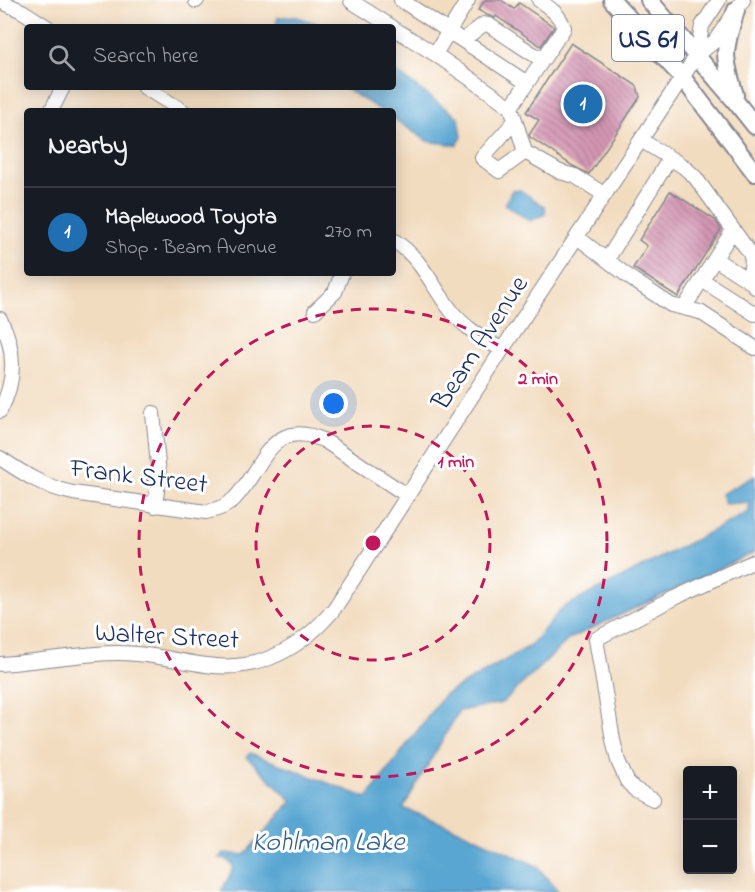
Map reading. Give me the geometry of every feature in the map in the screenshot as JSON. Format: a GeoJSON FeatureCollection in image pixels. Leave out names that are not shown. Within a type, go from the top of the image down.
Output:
{"type":"FeatureCollection","features":[{"type":"Feature","properties":{"kind":"main road","name":"US 61"},"geometry":{"type":"LineString","coordinates":[[612,0],[682,77],[755,173]]}},
{"type":"Feature","properties":{"kind":"main road","name":"US 61"},"geometry":{"type":"LineString","coordinates":[[649,0],[755,126]]}},
{"type":"Feature","properties":{"kind":"main road"},"geometry":{"type":"LineString","coordinates":[[736,102],[726,53],[739,5]]}},
{"type":"Feature","properties":{"kind":"street"},"geometry":{"type":"LineString","coordinates":[[351,0],[388,24]]}},
{"type":"Feature","properties":{"kind":"street"},"geometry":{"type":"LineString","coordinates":[[401,0],[526,83]]}},
{"type":"Feature","properties":{"kind":"street"},"geometry":{"type":"LineString","coordinates":[[435,54],[468,0]]}},
{"type":"Feature","properties":{"kind":"street"},"geometry":{"type":"LineString","coordinates":[[511,107],[564,28],[561,20],[539,0]]}},
{"type":"Feature","properties":{"kind":"street","name":"Beam Avenue"},"geometry":{"type":"LineString","coordinates":[[293,647],[310,635],[334,609],[696,55],[702,26],[719,0]]}},
{"type":"Feature","properties":{"kind":"street"},"geometry":{"type":"LineString","coordinates":[[0,1],[42,24]]}},
{"type":"Feature","properties":{"kind":"street","name":"Beam Avenue"},"geometry":{"type":"LineString","coordinates":[[696,55],[715,41],[739,5]]}},
{"type":"Feature","properties":{"kind":"street"},"geometry":{"type":"LineString","coordinates":[[462,40],[484,24],[489,25],[542,60]]}},
{"type":"Feature","properties":{"kind":"street"},"geometry":{"type":"LineString","coordinates":[[396,29],[511,107],[525,152],[560,172],[575,176],[605,195]]}},
{"type":"Feature","properties":{"kind":"street"},"geometry":{"type":"LineString","coordinates":[[52,108],[62,90]]}},
{"type":"Feature","properties":{"kind":"street"},"geometry":{"type":"LineString","coordinates":[[149,90],[178,108]]}},
{"type":"Feature","properties":{"kind":"street"},"geometry":{"type":"LineString","coordinates":[[515,121],[482,158],[499,171],[525,152]]}},
{"type":"Feature","properties":{"kind":"street"},"geometry":{"type":"LineString","coordinates":[[641,140],[684,167],[695,177],[750,252],[752,261],[750,273],[754,285]]}},
{"type":"Feature","properties":{"kind":"street"},"geometry":{"type":"LineString","coordinates":[[607,260],[670,158]]}},
{"type":"Feature","properties":{"kind":"street"},"geometry":{"type":"LineString","coordinates":[[684,308],[733,230]]}},
{"type":"Feature","properties":{"kind":"street"},"geometry":{"type":"LineString","coordinates":[[578,235],[581,240],[633,280],[671,305],[700,312],[755,348]]}},
{"type":"Feature","properties":{"kind":"street"},"geometry":{"type":"LineString","coordinates":[[396,242],[419,262],[460,321],[502,350]]}},
{"type":"Feature","properties":{"kind":"street"},"geometry":{"type":"LineString","coordinates":[[715,260],[754,285]]}},
{"type":"Feature","properties":{"kind":"street"},"geometry":{"type":"LineString","coordinates":[[315,311],[335,292],[341,276]]}},
{"type":"Feature","properties":{"kind":"street"},"geometry":{"type":"LineString","coordinates":[[702,280],[755,314]]}},
{"type":"Feature","properties":{"kind":"street"},"geometry":{"type":"LineString","coordinates":[[0,319],[9,340],[13,368],[11,384],[0,411]]}},
{"type":"Feature","properties":{"kind":"street"},"geometry":{"type":"LineString","coordinates":[[153,413],[159,475],[155,506]]}},
{"type":"Feature","properties":{"kind":"street","name":"Frank Street"},"geometry":{"type":"LineString","coordinates":[[0,458],[42,484],[58,490],[206,512],[226,506],[234,499],[264,455],[276,443],[294,435],[305,435],[325,441],[408,496]]}},
{"type":"Feature","properties":{"kind":"street"},"geometry":{"type":"LineString","coordinates":[[653,799],[634,789],[627,781],[618,761],[596,639],[675,598],[755,561]]}},
{"type":"Feature","properties":{"kind":"street","name":"Walter Street"},"geometry":{"type":"LineString","coordinates":[[0,664],[84,654],[129,653],[158,656],[207,666],[243,665],[277,656],[293,647]]}},
{"type":"Feature","properties":{"kind":"water"},"geometry":{"type":"Polygon","coordinates":[[[278,17],[297,17],[319,24],[276,24],[278,17]]]}},
{"type":"Feature","properties":{"kind":"water"},"geometry":{"type":"Polygon","coordinates":[[[396,72],[459,118],[462,137],[457,145],[427,141],[396,120],[396,108],[377,108],[348,90],[396,90],[396,72]]]}},
{"type":"Feature","properties":{"kind":"water"},"geometry":{"type":"Polygon","coordinates":[[[512,190],[520,190],[545,207],[545,214],[530,221],[505,204],[512,190]]]}},
{"type":"Feature","properties":{"kind":"water","name":"Kohlman Lake"},"geometry":{"type":"Polygon","coordinates":[[[755,476],[755,552],[569,639],[502,703],[459,711],[403,808],[466,833],[537,866],[559,892],[221,892],[234,867],[227,859],[220,858],[224,853],[244,855],[292,801],[247,757],[250,753],[367,798],[444,695],[530,646],[562,608],[749,512],[749,502],[725,504],[721,494],[755,476]]]}},
{"type":"Feature","properties":{"kind":"building"},"geometry":{"type":"Polygon","coordinates":[[[485,0],[501,0],[514,9],[519,3],[554,27],[541,46],[496,16],[495,18],[478,10],[485,0]]]}},
{"type":"Feature","properties":{"kind":"building"},"geometry":{"type":"Polygon","coordinates":[[[571,43],[637,86],[640,97],[589,174],[573,166],[529,135],[539,120],[526,112],[571,43]]]}},
{"type":"Feature","properties":{"kind":"building"},"geometry":{"type":"Polygon","coordinates":[[[670,191],[715,220],[721,229],[678,297],[633,268],[647,246],[639,240],[670,191]]]}},
{"type":"Feature","properties":{"kind":"place","name":"Maplewood Toyota"},"geometry":{"type":"Point","coordinates":[583,104]}}]}
